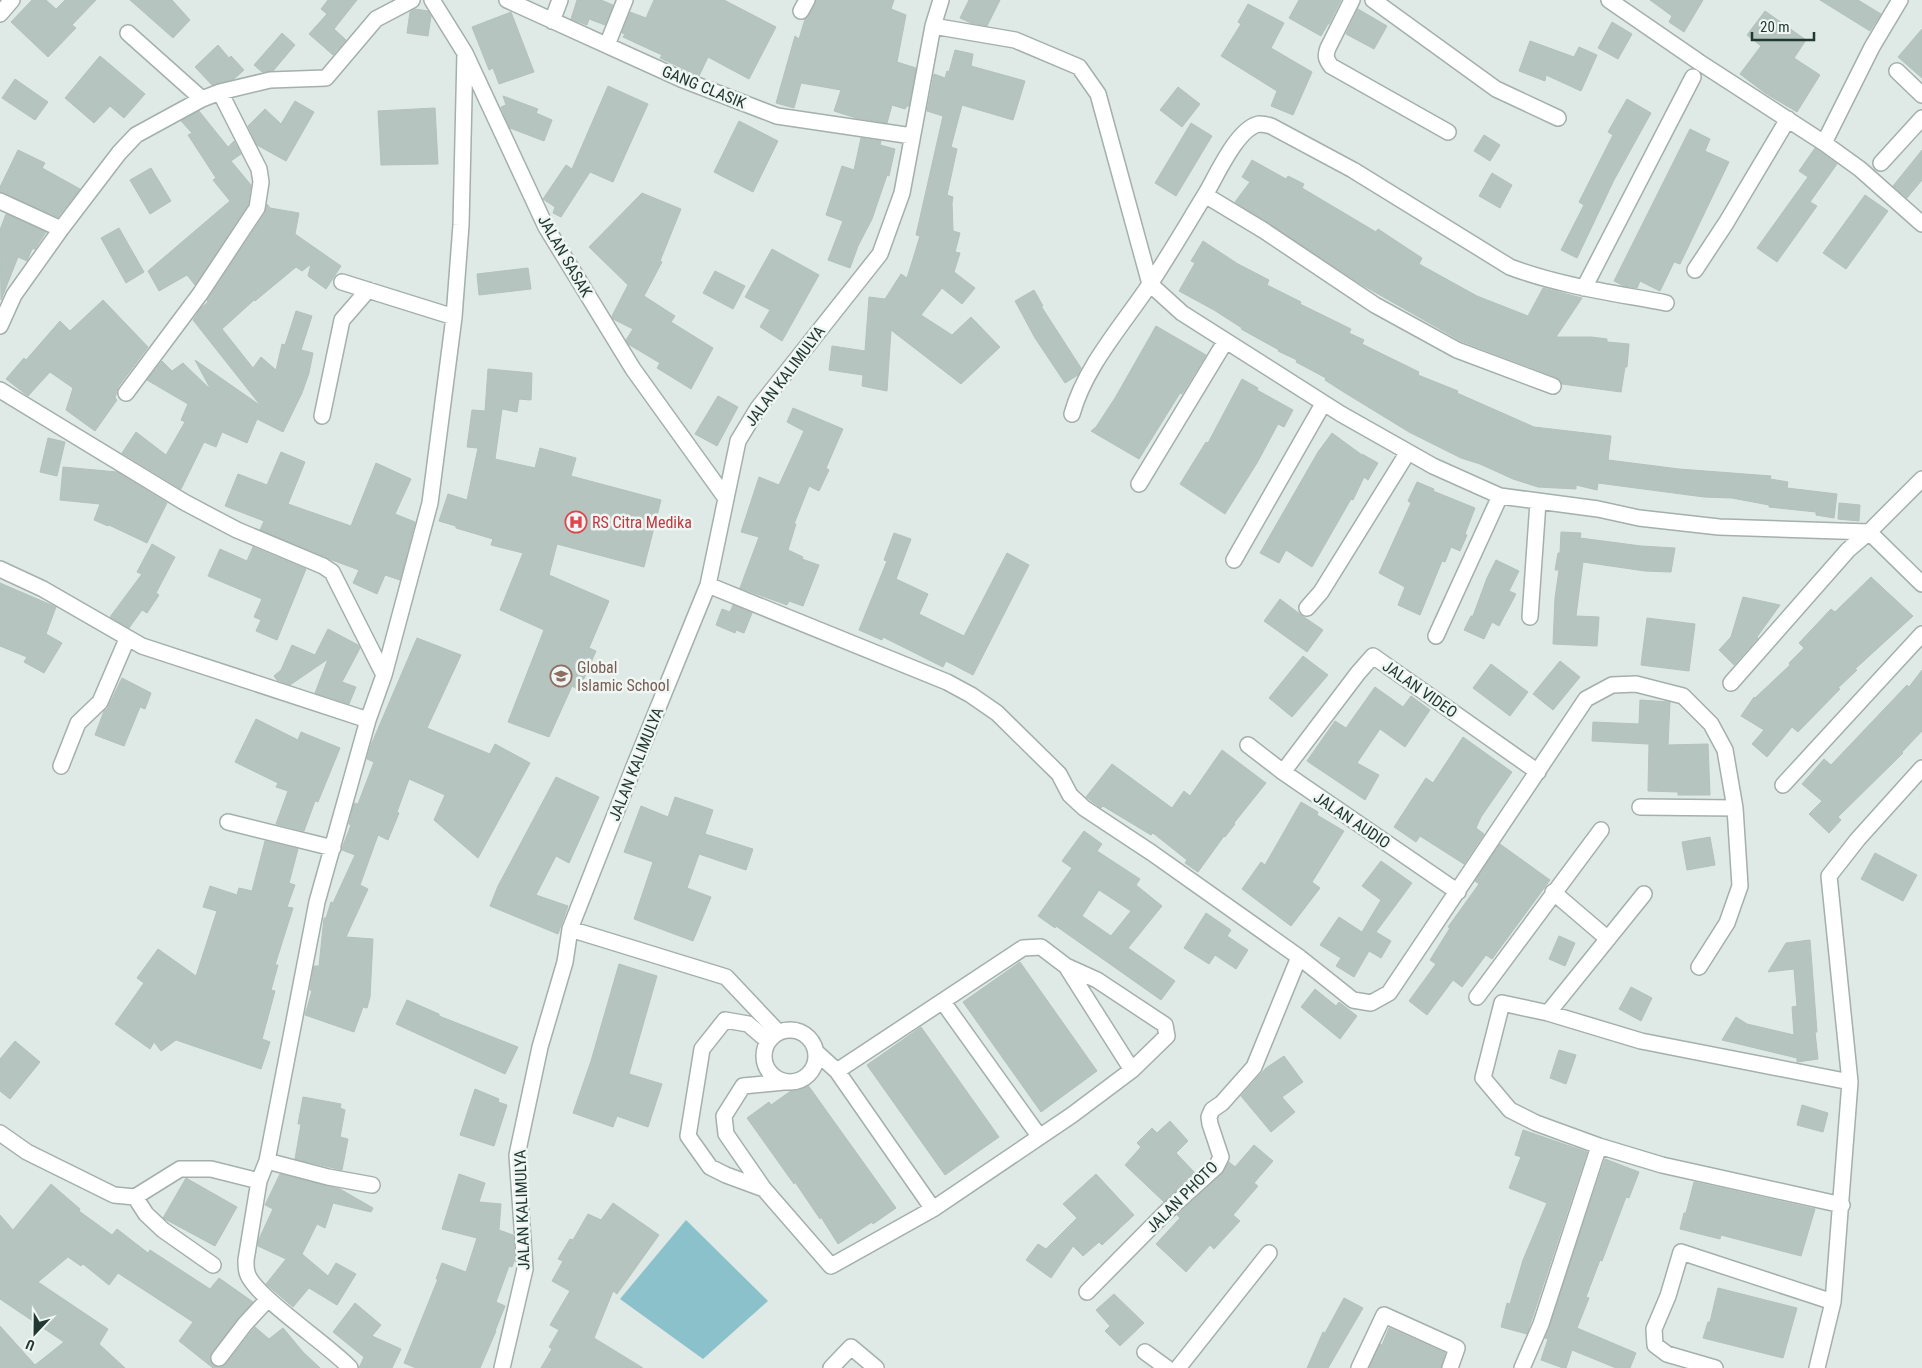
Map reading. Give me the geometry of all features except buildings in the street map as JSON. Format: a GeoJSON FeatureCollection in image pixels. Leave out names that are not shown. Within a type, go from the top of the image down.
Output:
{"type":"FeatureCollection","features":[{"type":"Feature","properties":{"kind":"street"},"geometry":{"type":"LineString","coordinates":[[0,14],[12,0]]}},
{"type":"Feature","properties":{"kind":"street"},"geometry":{"type":"LineString","coordinates":[[0,326],[14,295],[61,229],[114,160],[136,135],[202,99],[220,92],[270,80],[326,78],[376,19],[412,0]]}},
{"type":"Feature","properties":{"kind":"street","name":"JALAN SASAK"},"geometry":{"type":"LineString","coordinates":[[432,0],[465,53],[546,227],[633,369],[725,497]]}},
{"type":"Feature","properties":{"kind":"street","name":"GANG CLASIK"},"geometry":{"type":"LineString","coordinates":[[507,0],[681,79],[777,116],[912,136]]}},
{"type":"Feature","properties":{"kind":"street"},"geometry":{"type":"LineString","coordinates":[[552,21],[560,0]]}},
{"type":"Feature","properties":{"kind":"street"},"geometry":{"type":"LineString","coordinates":[[607,45],[625,0]]}},
{"type":"Feature","properties":{"kind":"street","name":"JALAN KALIMULYA"},"geometry":{"type":"LineString","coordinates":[[503,1367],[526,1269],[517,1155],[540,1047],[565,962],[570,929],[708,585],[738,441],[758,408],[880,254],[902,192],[933,26],[940,0]]}},
{"type":"Feature","properties":{"kind":"street"},"geometry":{"type":"LineString","coordinates":[[1352,0],[1326,54],[1331,66],[1448,132]]}},
{"type":"Feature","properties":{"kind":"street"},"geometry":{"type":"LineString","coordinates":[[1372,0],[1496,89],[1558,118]]}},
{"type":"Feature","properties":{"kind":"street"},"geometry":{"type":"LineString","coordinates":[[1609,0],[1699,62],[1824,143],[1860,169],[1922,224]]}},
{"type":"Feature","properties":{"kind":"street"},"geometry":{"type":"LineString","coordinates":[[1824,143],[1872,47],[1900,0]]}},
{"type":"Feature","properties":{"kind":"street"},"geometry":{"type":"LineString","coordinates":[[933,26],[1015,40],[1079,67],[1098,94],[1150,284],[1182,313],[1225,342],[1323,404],[1408,452],[1433,466],[1500,496],[1598,509],[1639,518],[1719,527],[1869,532],[1922,584]]}},
{"type":"Feature","properties":{"kind":"street"},"geometry":{"type":"LineString","coordinates":[[128,32],[202,99]]}},
{"type":"Feature","properties":{"kind":"street"},"geometry":{"type":"LineString","coordinates":[[347,1367],[254,1285],[246,1273],[246,1260],[259,1181],[267,1160],[317,902],[368,720],[384,675],[430,503],[454,317],[461,225],[465,53]]}},
{"type":"Feature","properties":{"kind":"street"},"geometry":{"type":"LineString","coordinates":[[1897,71],[1922,95]]}},
{"type":"Feature","properties":{"kind":"street"},"geometry":{"type":"LineString","coordinates":[[1584,288],[1693,77]]}},
{"type":"Feature","properties":{"kind":"street"},"geometry":{"type":"LineString","coordinates":[[126,393],[200,294],[257,208],[261,182],[259,170],[220,92]]}},
{"type":"Feature","properties":{"kind":"street"},"geometry":{"type":"LineString","coordinates":[[1881,163],[1922,118]]}},
{"type":"Feature","properties":{"kind":"street"},"geometry":{"type":"LineString","coordinates":[[1695,270],[1726,223],[1788,119]]}},
{"type":"Feature","properties":{"kind":"street"},"geometry":{"type":"LineString","coordinates":[[1072,414],[1076,398],[1090,371],[1150,284],[1238,140],[1259,124],[1271,126],[1352,170],[1510,266],[1523,272],[1584,288],[1666,303]]}},
{"type":"Feature","properties":{"kind":"street"},"geometry":{"type":"LineString","coordinates":[[1205,195],[1263,230],[1375,305],[1457,350],[1553,386]]}},
{"type":"Feature","properties":{"kind":"street"},"geometry":{"type":"LineString","coordinates":[[0,201],[61,229]]}},
{"type":"Feature","properties":{"kind":"street"},"geometry":{"type":"LineString","coordinates":[[342,282],[454,317]]}},
{"type":"Feature","properties":{"kind":"street"},"geometry":{"type":"LineString","coordinates":[[322,416],[342,320],[368,290]]}},
{"type":"Feature","properties":{"kind":"street"},"geometry":{"type":"LineString","coordinates":[[1139,484],[1225,342]]}},
{"type":"Feature","properties":{"kind":"street"},"geometry":{"type":"LineString","coordinates":[[0,390],[184,502],[237,530],[324,566],[332,572],[384,675]]}},
{"type":"Feature","properties":{"kind":"street"},"geometry":{"type":"LineString","coordinates":[[1234,560],[1323,404]]}},
{"type":"Feature","properties":{"kind":"street"},"geometry":{"type":"LineString","coordinates":[[1307,608],[1321,592],[1408,452]]}},
{"type":"Feature","properties":{"kind":"street"},"geometry":{"type":"LineString","coordinates":[[1731,683],[1848,550],[1869,532],[1922,479]]}},
{"type":"Feature","properties":{"kind":"street"},"geometry":{"type":"LineString","coordinates":[[1436,636],[1500,496]]}},
{"type":"Feature","properties":{"kind":"street"},"geometry":{"type":"LineString","coordinates":[[1530,616],[1538,502]]}},
{"type":"Feature","properties":{"kind":"street"},"geometry":{"type":"LineString","coordinates":[[0,569],[43,590],[142,646],[368,720]]}},
{"type":"Feature","properties":{"kind":"street"},"geometry":{"type":"LineString","coordinates":[[708,585],[947,682],[972,695],[997,713],[1033,747],[1059,774],[1070,796],[1084,808],[1152,853],[1251,926],[1299,957],[1353,1000],[1372,1003],[1389,993],[1586,699],[1612,686],[1636,684],[1683,696],[1711,724],[1724,750],[1735,808],[1740,886],[1727,923],[1699,967]]}},
{"type":"Feature","properties":{"kind":"street"},"geometry":{"type":"LineString","coordinates":[[1783,785],[1922,634]]}},
{"type":"Feature","properties":{"kind":"street"},"geometry":{"type":"LineString","coordinates":[[61,766],[78,723],[100,702],[127,639]]}},
{"type":"Feature","properties":{"kind":"street","name":"JALAN VIDEO"},"geometry":{"type":"LineString","coordinates":[[1283,772],[1358,673],[1374,656],[1538,772]]}},
{"type":"Feature","properties":{"kind":"street","name":"JALAN AUDIO"},"geometry":{"type":"LineString","coordinates":[[1248,746],[1458,892]]}},
{"type":"Feature","properties":{"kind":"street"},"geometry":{"type":"LineString","coordinates":[[1817,1368],[1833,1302],[1842,1205],[1850,1082],[1829,876],[1858,839],[1922,768]]}},
{"type":"Feature","properties":{"kind":"street"},"geometry":{"type":"LineString","coordinates":[[1640,807],[1735,808]]}},
{"type":"Feature","properties":{"kind":"street"},"geometry":{"type":"LineString","coordinates":[[228,822],[333,848]]}},
{"type":"Feature","properties":{"kind":"street"},"geometry":{"type":"LineString","coordinates":[[1476,997],[1601,830]]}},
{"type":"Feature","properties":{"kind":"street"},"geometry":{"type":"LineString","coordinates":[[1553,892],[1608,939]]}},
{"type":"Feature","properties":{"kind":"street"},"geometry":{"type":"LineString","coordinates":[[1548,1013],[1644,894]]}},
{"type":"Feature","properties":{"kind":"street"},"geometry":{"type":"LineString","coordinates":[[570,929],[726,977],[773,1036]]}},
{"type":"Feature","properties":{"kind":"street"},"geometry":{"type":"LineString","coordinates":[[816,1052],[816,1061],[806,1077],[796,1082],[743,1086],[724,1116],[726,1134],[764,1189],[832,1266],[933,1209],[1072,1115],[1132,1070],[1167,1036],[1165,1025],[1097,980],[1066,966],[1041,947],[1023,948],[837,1071]]}},
{"type":"Feature","properties":{"kind":"street","name":"JALAN PHOTO"},"geometry":{"type":"LineString","coordinates":[[1087,1292],[1164,1214],[1216,1167],[1221,1157],[1209,1117],[1212,1110],[1222,1103],[1254,1067],[1299,957]]}},
{"type":"Feature","properties":{"kind":"street"},"geometry":{"type":"LineString","coordinates":[[1066,966],[1132,1070]]}},
{"type":"Feature","properties":{"kind":"street"},"geometry":{"type":"LineString","coordinates":[[943,1002],[1039,1136]]}},
{"type":"Feature","properties":{"kind":"street"},"geometry":{"type":"LineString","coordinates":[[1842,1205],[1662,1164],[1599,1146],[1536,1123],[1510,1110],[1482,1078],[1502,1002],[1548,1013],[1641,1041],[1850,1082]]}},
{"type":"Feature","properties":{"kind":"street"},"geometry":{"type":"LineString","coordinates":[[764,1189],[726,1175],[710,1166],[688,1136],[702,1049],[725,1020],[748,1024],[773,1036]]}},
{"type":"Feature","properties":{"kind":"street"},"geometry":{"type":"LineString","coordinates":[[784,1082],[771,1074],[763,1061],[765,1046],[773,1036],[787,1030],[804,1035],[812,1043],[816,1052],[837,1071],[933,1209]]}},
{"type":"Feature","properties":{"kind":"street"},"geometry":{"type":"LineString","coordinates":[[0,1133],[28,1152],[114,1195],[135,1197],[180,1169],[211,1169],[259,1181]]}},
{"type":"Feature","properties":{"kind":"street"},"geometry":{"type":"LineString","coordinates":[[1522,1368],[1541,1324],[1599,1146]]}},
{"type":"Feature","properties":{"kind":"street"},"geometry":{"type":"LineString","coordinates":[[267,1160],[328,1177],[372,1185]]}},
{"type":"Feature","properties":{"kind":"street"},"geometry":{"type":"LineString","coordinates":[[135,1197],[146,1214],[163,1230],[213,1265]]}},
{"type":"Feature","properties":{"kind":"street"},"geometry":{"type":"LineString","coordinates":[[1715,1368],[1667,1354],[1655,1345],[1654,1329],[1668,1296],[1681,1252],[1833,1302]]}},
{"type":"Feature","properties":{"kind":"street"},"geometry":{"type":"LineString","coordinates":[[1178,1368],[1270,1253]]}},
{"type":"Feature","properties":{"kind":"street"},"geometry":{"type":"LineString","coordinates":[[219,1358],[245,1324],[268,1299]]}},
{"type":"Feature","properties":{"kind":"street"},"geometry":{"type":"LineString","coordinates":[[1359,1368],[1384,1315],[1458,1348],[1450,1368]]}},
{"type":"Feature","properties":{"kind":"street"},"geometry":{"type":"LineString","coordinates":[[831,1368],[851,1347],[876,1368]]}},
{"type":"Feature","properties":{"kind":"street"},"geometry":{"type":"LineString","coordinates":[[1146,1352],[1167,1368]]}},
{"type":"Feature","properties":{"kind":"water"},"geometry":{"type":"Polygon","coordinates":[[[686,1220],[768,1301],[703,1359],[620,1299],[686,1220]]]}},
{"type":"Feature","properties":{"kind":"place","name":"RS Citra Medika"},"geometry":{"type":"Point","coordinates":[576,522]}},
{"type":"Feature","properties":{"kind":"place","name":"Global Islamic School"},"geometry":{"type":"Point","coordinates":[561,676]}}]}
